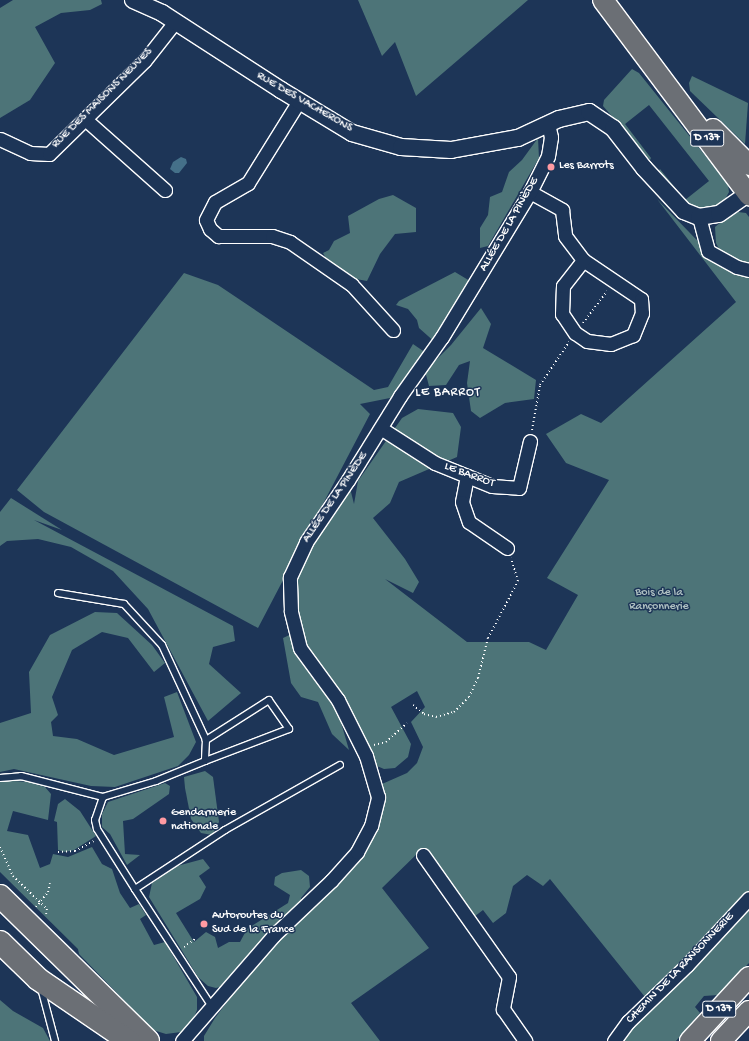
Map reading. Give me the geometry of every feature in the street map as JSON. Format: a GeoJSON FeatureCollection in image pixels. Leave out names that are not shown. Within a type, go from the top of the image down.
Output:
{"type":"FeatureCollection","features":[{"type":"Feature","properties":{"kind":"highway"},"geometry":{"type":"LineString","coordinates":[[0,896],[148,1041]]}},
{"type":"Feature","properties":{"kind":"highway"},"geometry":{"type":"LineString","coordinates":[[0,942],[38,979],[129,1041]]}},
{"type":"Feature","properties":{"kind":"main road","name":"D 137"},"geometry":{"type":"LineString","coordinates":[[603,0],[749,194]]}},
{"type":"Feature","properties":{"kind":"main road","name":"D 137"},"geometry":{"type":"LineString","coordinates":[[665,81],[749,165]]}},
{"type":"Feature","properties":{"kind":"main road","name":"D 137"},"geometry":{"type":"LineString","coordinates":[[690,1041],[749,977]]}},
{"type":"Feature","properties":{"kind":"main road","name":"D 137"},"geometry":{"type":"LineString","coordinates":[[721,1041],[749,1011]]}},
{"type":"Feature","properties":{"kind":"street","name":"RUE DES VACHERONS"},"geometry":{"type":"LineString","coordinates":[[133,0],[175,22],[299,102],[352,132],[401,147],[451,150],[518,138],[548,124],[589,112],[614,128],[672,201],[684,211],[699,216],[719,214],[749,194]]}},
{"type":"Feature","properties":{"kind":"street","name":"RUE DES MAISONS NEUVES"},"geometry":{"type":"LineString","coordinates":[[0,139],[30,153],[49,154],[145,60],[175,22]]}},
{"type":"Feature","properties":{"kind":"street"},"geometry":{"type":"LineString","coordinates":[[299,102],[248,183],[215,202],[206,220],[210,229],[218,236],[272,236],[290,242],[352,285],[394,330]]}},
{"type":"Feature","properties":{"kind":"street"},"geometry":{"type":"LineString","coordinates":[[85,120],[164,190]]}},
{"type":"Feature","properties":{"kind":"street","name":"ALLÉE DE LA PINÈDE"},"geometry":{"type":"LineString","coordinates":[[182,1041],[211,1005],[274,935],[331,882],[356,852],[371,826],[378,798],[366,756],[338,700],[300,648],[291,611],[290,577],[306,542],[382,428],[400,396],[442,337],[530,192],[548,156],[551,137],[548,124]]}},
{"type":"Feature","properties":{"kind":"street"},"geometry":{"type":"LineString","coordinates":[[530,192],[562,210],[565,236],[583,260],[615,280],[641,299],[642,313],[632,335],[611,344],[587,341],[575,333],[562,314],[563,286],[583,260]]}},
{"type":"Feature","properties":{"kind":"street"},"geometry":{"type":"LineString","coordinates":[[699,216],[708,252],[737,267],[749,270]]}},
{"type":"Feature","properties":{"kind":"street","name":"LE BARROT"},"geometry":{"type":"LineString","coordinates":[[382,428],[435,463],[492,486],[519,488],[530,441]]}},
{"type":"Feature","properties":{"kind":"street"},"geometry":{"type":"LineString","coordinates":[[467,476],[462,502],[469,522],[507,548]]}},
{"type":"Feature","properties":{"kind":"street"},"geometry":{"type":"LineString","coordinates":[[423,855],[509,977],[503,1009],[525,1041]]}},
{"type":"Feature","properties":{"kind":"street","name":"CHEMIN DE LA RANSONNERIE"},"geometry":{"type":"LineString","coordinates":[[614,1041],[628,1022],[687,965],[749,898]]}},
{"type":"Feature","properties":{"kind":"lane"},"geometry":{"type":"LineString","coordinates":[[58,593],[124,604],[162,645],[206,740],[205,761]]}},
{"type":"Feature","properties":{"kind":"lane"},"geometry":{"type":"LineString","coordinates":[[0,778],[21,776],[103,796],[156,781],[289,729],[269,700],[206,740]]}},
{"type":"Feature","properties":{"kind":"lane"},"geometry":{"type":"LineString","coordinates":[[135,889],[225,830],[340,765]]}},
{"type":"Feature","properties":{"kind":"lane"},"geometry":{"type":"LineString","coordinates":[[103,796],[95,820],[101,835],[135,889],[178,951],[211,1005]]}},
{"type":"Feature","properties":{"kind":"lane"},"geometry":{"type":"LineString","coordinates":[[38,979],[55,1041]]}},
{"type":"Feature","properties":{"kind":"path"},"geometry":{"type":"LineString","coordinates":[[530,441],[540,385],[575,333],[615,280]]}},
{"type":"Feature","properties":{"kind":"path"},"geometry":{"type":"LineString","coordinates":[[413,705],[424,714],[436,717],[454,712],[469,697],[478,678],[488,638],[518,581],[507,548]]}},
{"type":"Feature","properties":{"kind":"path"},"geometry":{"type":"LineString","coordinates":[[366,747],[386,742],[407,723]]}},
{"type":"Feature","properties":{"kind":"path"},"geometry":{"type":"LineString","coordinates":[[58,852],[75,851],[101,835]]}},
{"type":"Feature","properties":{"kind":"path"},"geometry":{"type":"LineString","coordinates":[[0,847],[13,876],[47,910],[46,914]]}},
{"type":"Feature","properties":{"kind":"path"},"geometry":{"type":"LineString","coordinates":[[36,907],[48,892],[50,883]]}},
{"type":"Feature","properties":{"kind":"path"},"geometry":{"type":"LineString","coordinates":[[178,951],[195,939]]}},
{"type":"Feature","properties":{"kind":"green space"},"geometry":{"type":"Polygon","coordinates":[[[13,0],[101,0],[102,4],[90,10],[61,13],[35,27],[55,63],[30,100],[0,118],[0,8],[13,0]]]}},
{"type":"Feature","properties":{"kind":"green space"},"geometry":{"type":"Polygon","coordinates":[[[358,0],[528,0],[416,96],[395,42],[382,56],[358,0]]]}},
{"type":"Feature","properties":{"kind":"green space"},"geometry":{"type":"Polygon","coordinates":[[[632,69],[639,73],[728,184],[729,192],[723,203],[710,208],[689,206],[658,172],[660,169],[685,200],[709,181],[649,105],[625,124],[651,158],[650,160],[603,106],[604,100],[632,69]]]}},
{"type":"Feature","properties":{"kind":"green space"},"geometry":{"type":"Polygon","coordinates":[[[692,76],[748,103],[745,144],[690,91],[689,83],[692,76]]]}},
{"type":"Feature","properties":{"kind":"green space"},"geometry":{"type":"Polygon","coordinates":[[[538,138],[539,158],[488,246],[480,248],[480,228],[488,215],[490,197],[502,192],[509,172],[522,160],[538,138]]]}},
{"type":"Feature","properties":{"kind":"green space"},"geometry":{"type":"Polygon","coordinates":[[[393,195],[416,208],[416,232],[395,234],[380,254],[367,281],[356,279],[327,260],[323,253],[329,250],[334,241],[350,233],[348,216],[379,199],[393,195]]]}},
{"type":"Feature","properties":{"kind":"green space","name":"Bois de la Rançonnerie"},"geometry":{"type":"Polygon","coordinates":[[[657,199],[723,267],[749,270],[749,963],[718,995],[704,996],[695,1007],[700,1013],[676,1041],[614,1041],[649,1002],[550,879],[543,886],[527,875],[513,886],[506,913],[493,923],[483,910],[470,920],[421,850],[382,888],[429,948],[351,1003],[380,1041],[204,1041],[204,1036],[215,1018],[267,949],[224,986],[216,988],[208,986],[198,977],[149,897],[152,883],[177,866],[203,859],[210,868],[199,876],[206,887],[200,899],[176,913],[194,942],[206,932],[215,937],[218,948],[229,942],[240,942],[247,929],[288,903],[290,895],[274,885],[275,877],[282,873],[301,870],[309,876],[310,887],[301,898],[301,904],[335,882],[378,830],[384,795],[382,784],[407,773],[417,763],[423,747],[411,722],[425,707],[417,691],[391,707],[411,744],[408,757],[395,768],[384,769],[377,766],[340,701],[340,719],[349,750],[332,734],[318,702],[301,697],[291,683],[283,638],[296,632],[288,586],[348,480],[354,504],[358,481],[402,418],[418,409],[453,413],[461,427],[457,457],[399,482],[390,503],[373,518],[405,559],[419,582],[413,593],[385,579],[467,642],[529,642],[546,650],[578,595],[547,578],[609,480],[566,463],[546,434],[581,414],[601,423],[736,302],[657,199]]]}},
{"type":"Feature","properties":{"kind":"green space"},"geometry":{"type":"Polygon","coordinates":[[[738,212],[746,213],[749,217],[749,265],[721,253],[716,243],[715,227],[728,216],[738,212]]]}},
{"type":"Feature","properties":{"kind":"green space"},"geometry":{"type":"Polygon","coordinates":[[[455,272],[475,284],[437,344],[419,328],[417,320],[408,309],[396,305],[399,301],[455,272]]]}},
{"type":"Feature","properties":{"kind":"green space"},"geometry":{"type":"Polygon","coordinates":[[[184,273],[218,285],[374,390],[388,387],[413,344],[429,355],[400,396],[360,404],[370,414],[258,628],[44,512],[17,490],[184,273]]]}},
{"type":"Feature","properties":{"kind":"green space"},"geometry":{"type":"Polygon","coordinates":[[[481,308],[491,324],[483,348],[536,380],[534,399],[505,403],[480,418],[471,411],[467,383],[470,361],[459,365],[446,385],[429,386],[425,371],[451,345],[481,308]]]}},
{"type":"Feature","properties":{"kind":"green space"},"geometry":{"type":"Polygon","coordinates":[[[11,498],[62,530],[34,520],[233,626],[235,641],[213,647],[209,664],[241,693],[208,721],[148,609],[113,571],[71,547],[38,539],[7,541],[0,546],[0,512],[11,498]]]}},
{"type":"Feature","properties":{"kind":"green space"},"geometry":{"type":"Polygon","coordinates":[[[95,612],[117,613],[152,645],[165,663],[154,672],[128,638],[102,632],[72,650],[52,697],[58,715],[51,722],[53,736],[77,739],[114,755],[174,737],[164,697],[177,692],[196,742],[189,755],[178,766],[115,787],[91,786],[14,769],[0,772],[0,723],[31,713],[29,672],[50,635],[95,612]]]}},
{"type":"Feature","properties":{"kind":"green space"},"geometry":{"type":"Polygon","coordinates":[[[205,771],[213,777],[219,822],[212,835],[201,833],[191,819],[185,788],[184,777],[205,771]]]}},
{"type":"Feature","properties":{"kind":"green space"},"geometry":{"type":"Polygon","coordinates":[[[0,780],[28,782],[45,787],[51,794],[48,820],[13,811],[7,831],[28,835],[40,868],[50,864],[53,854],[68,857],[92,847],[102,864],[112,869],[120,893],[130,908],[139,904],[146,915],[140,919],[154,945],[165,942],[197,997],[197,1010],[192,1022],[181,1032],[166,1034],[153,1030],[79,954],[78,949],[0,872],[0,780]]]}},
{"type":"Feature","properties":{"kind":"green space"},"geometry":{"type":"Polygon","coordinates":[[[165,783],[170,786],[169,794],[133,819],[123,821],[125,854],[140,855],[127,865],[110,834],[102,827],[102,814],[108,802],[165,783]]]}},
{"type":"Feature","properties":{"kind":"green space"},"geometry":{"type":"Polygon","coordinates":[[[65,799],[80,811],[96,836],[74,850],[65,852],[58,850],[57,822],[54,821],[58,804],[65,799]]]}},
{"type":"Feature","properties":{"kind":"green space"},"geometry":{"type":"Polygon","coordinates":[[[0,1000],[13,1011],[43,1028],[50,1041],[0,1041],[0,1000]]]}},
{"type":"Feature","properties":{"kind":"water"},"geometry":{"type":"Polygon","coordinates":[[[181,157],[186,159],[187,163],[179,173],[175,173],[170,169],[173,162],[181,157]]]}},
{"type":"Feature","properties":{"kind":"place","name":"Les Barrots"},"geometry":{"type":"Point","coordinates":[551,167]}},
{"type":"Feature","properties":{"kind":"place","name":"Gendarmerie nationale"},"geometry":{"type":"Point","coordinates":[163,821]}},
{"type":"Feature","properties":{"kind":"place","name":"Autoroutes du Sud de la France"},"geometry":{"type":"Point","coordinates":[204,924]}},
{"type":"Feature","properties":{"kind":"district","name":"LE BARROT"},"geometry":{"type":"Point","coordinates":[448,393]}}]}
